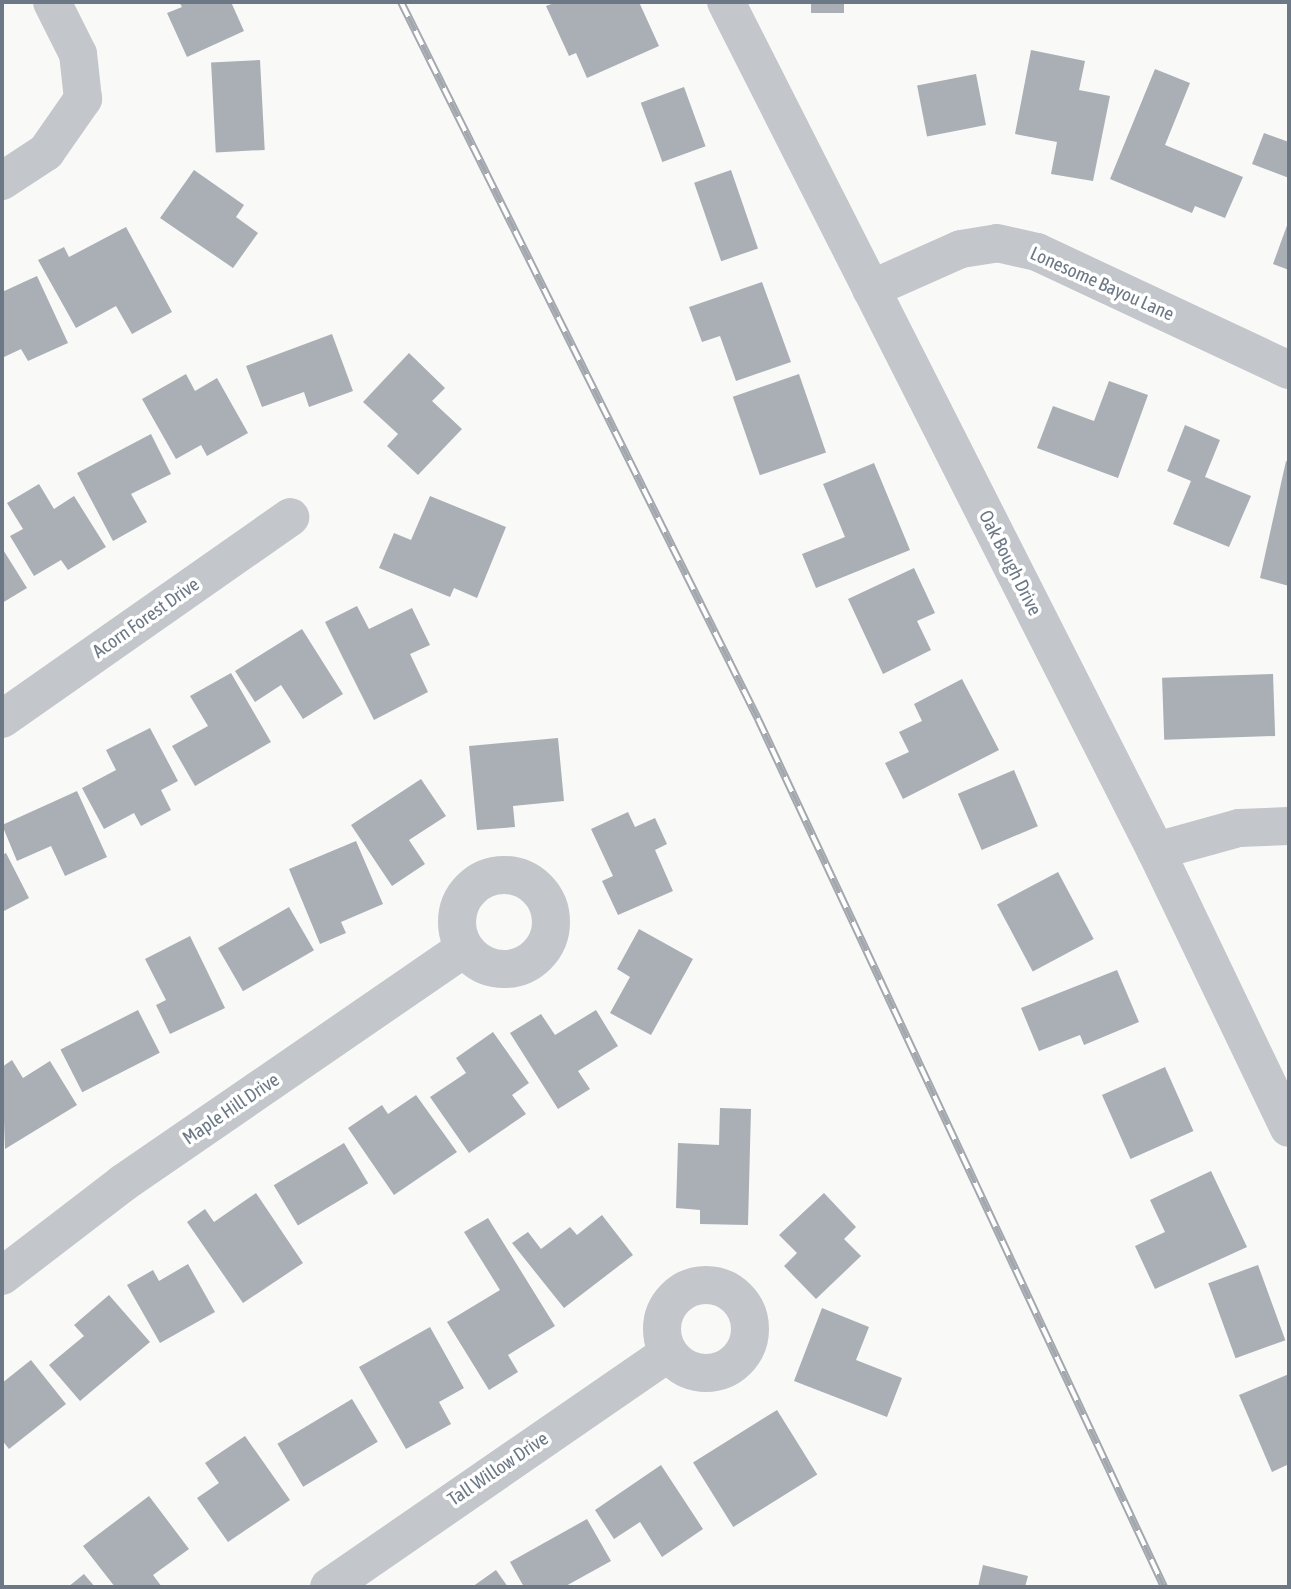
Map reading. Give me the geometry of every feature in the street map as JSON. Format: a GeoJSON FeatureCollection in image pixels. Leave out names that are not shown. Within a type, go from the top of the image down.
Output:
{"type":"FeatureCollection","features":[{"type":"Feature","properties":{"kind":"street"},"geometry":{"type":"LineString","coordinates":[[2,181],[46,152],[83,99],[78,54],[52,2]]}},
{"type":"Feature","properties":{"kind":"street","name":"Oak Bough Drive"},"geometry":{"type":"LineString","coordinates":[[726,2],[1156,851],[1289,1128]]}},
{"type":"Feature","properties":{"kind":"street","name":"Lonesome Bayou Lane"},"geometry":{"type":"LineString","coordinates":[[871,289],[961,249],[997,243],[1037,252],[1289,370]]}},
{"type":"Feature","properties":{"kind":"street","name":"Acorn Forest Drive"},"geometry":{"type":"LineString","coordinates":[[2,719],[290,517]]}},
{"type":"Feature","properties":{"kind":"street"},"geometry":{"type":"LineString","coordinates":[[1156,851],[1240,828],[1289,826]]}},
{"type":"Feature","properties":{"kind":"street","name":"Maple Hill Drive"},"geometry":{"type":"LineString","coordinates":[[2,1276],[123,1183],[464,949]]}},
{"type":"Feature","properties":{"kind":"street","name":"Tall Willow Drive"},"geometry":{"type":"LineString","coordinates":[[329,1587],[668,1353]]}},
{"type":"Feature","properties":{"kind":"building"},"geometry":{"type":"Polygon","coordinates":[[[179,2],[231,2],[244,31],[187,57],[167,13],[182,7],[179,2]]]}},
{"type":"Feature","properties":{"kind":"building"},"geometry":{"type":"Polygon","coordinates":[[[557,2],[639,2],[659,46],[587,78],[576,53],[569,56],[546,6],[557,2]]]}},
{"type":"Feature","properties":{"kind":"building"},"geometry":{"type":"Polygon","coordinates":[[[811,2],[844,2],[844,13],[811,13],[811,2]]]}},
{"type":"Feature","properties":{"kind":"building"},"geometry":{"type":"Polygon","coordinates":[[[1031,50],[1085,61],[1079,90],[1110,96],[1093,181],[1051,174],[1057,142],[1015,134],[1031,50]]]}},
{"type":"Feature","properties":{"kind":"building"},"geometry":{"type":"Polygon","coordinates":[[[260,60],[265,150],[216,152],[211,63],[260,60]]]}},
{"type":"Feature","properties":{"kind":"building"},"geometry":{"type":"Polygon","coordinates":[[[1155,69],[1190,83],[1165,145],[1243,177],[1225,218],[1195,206],[1192,213],[1110,179],[1155,69]]]}},
{"type":"Feature","properties":{"kind":"building"},"geometry":{"type":"Polygon","coordinates":[[[976,74],[986,125],[927,136],[917,85],[976,74]]]}},
{"type":"Feature","properties":{"kind":"building"},"geometry":{"type":"Polygon","coordinates":[[[684,87],[706,146],[662,162],[641,103],[684,87]]]}},
{"type":"Feature","properties":{"kind":"building"},"geometry":{"type":"Polygon","coordinates":[[[1264,133],[1289,142],[1289,178],[1252,164],[1264,133]]]}},
{"type":"Feature","properties":{"kind":"building"},"geometry":{"type":"Polygon","coordinates":[[[194,170],[244,205],[236,217],[258,233],[233,268],[160,218],[194,170]]]}},
{"type":"Feature","properties":{"kind":"building"},"geometry":{"type":"Polygon","coordinates":[[[731,170],[758,248],[721,261],[694,183],[731,170]]]}},
{"type":"Feature","properties":{"kind":"building"},"geometry":{"type":"Polygon","coordinates":[[[1289,220],[1289,270],[1273,264],[1289,220]]]}},
{"type":"Feature","properties":{"kind":"building"},"geometry":{"type":"Polygon","coordinates":[[[126,227],[172,312],[132,334],[116,306],[76,328],[38,260],[64,247],[69,257],[126,227]]]}},
{"type":"Feature","properties":{"kind":"building"},"geometry":{"type":"Polygon","coordinates":[[[37,276],[68,343],[28,361],[21,349],[2,358],[2,292],[37,276]]]}},
{"type":"Feature","properties":{"kind":"building"},"geometry":{"type":"Polygon","coordinates":[[[762,282],[791,362],[736,381],[720,336],[702,342],[689,307],[762,282]]]}},
{"type":"Feature","properties":{"kind":"building"},"geometry":{"type":"Polygon","coordinates":[[[332,334],[353,391],[309,407],[304,392],[262,407],[246,366],[332,334]]]}},
{"type":"Feature","properties":{"kind":"building"},"geometry":{"type":"Polygon","coordinates":[[[409,353],[445,388],[432,401],[462,429],[418,475],[387,446],[398,434],[363,402],[409,353]]]}},
{"type":"Feature","properties":{"kind":"building"},"geometry":{"type":"Polygon","coordinates":[[[186,374],[195,391],[217,378],[248,433],[207,456],[201,445],[176,459],[142,399],[186,374]]]}},
{"type":"Feature","properties":{"kind":"building"},"geometry":{"type":"Polygon","coordinates":[[[799,374],[826,452],[760,475],[733,397],[799,374]]]}},
{"type":"Feature","properties":{"kind":"building"},"geometry":{"type":"Polygon","coordinates":[[[1109,381],[1148,395],[1118,478],[1037,448],[1053,406],[1094,421],[1109,381]]]}},
{"type":"Feature","properties":{"kind":"building"},"geometry":{"type":"Polygon","coordinates":[[[1185,425],[1220,440],[1205,477],[1251,496],[1229,547],[1173,524],[1191,481],[1167,471],[1185,425]]]}},
{"type":"Feature","properties":{"kind":"building"},"geometry":{"type":"Polygon","coordinates":[[[151,434],[171,474],[131,494],[147,522],[113,541],[77,473],[151,434]]]}},
{"type":"Feature","properties":{"kind":"building"},"geometry":{"type":"Polygon","coordinates":[[[1286,461],[1289,462],[1289,586],[1260,578],[1286,461]]]}},
{"type":"Feature","properties":{"kind":"building"},"geometry":{"type":"Polygon","coordinates":[[[874,463],[910,550],[816,588],[802,554],[845,537],[823,484],[874,463]]]}},
{"type":"Feature","properties":{"kind":"building"},"geometry":{"type":"Polygon","coordinates":[[[39,484],[54,509],[74,496],[106,547],[68,570],[61,560],[34,576],[10,536],[23,529],[7,503],[39,484]]]}},
{"type":"Feature","properties":{"kind":"building"},"geometry":{"type":"Polygon","coordinates":[[[430,496],[506,527],[477,598],[454,588],[450,597],[379,568],[394,533],[411,540],[430,496]]]}},
{"type":"Feature","properties":{"kind":"building"},"geometry":{"type":"Polygon","coordinates":[[[2,548],[27,588],[2,603],[2,548]]]}},
{"type":"Feature","properties":{"kind":"building"},"geometry":{"type":"Polygon","coordinates":[[[914,568],[935,613],[917,621],[931,650],[883,674],[848,599],[914,568]]]}},
{"type":"Feature","properties":{"kind":"building"},"geometry":{"type":"Polygon","coordinates":[[[357,606],[369,629],[412,608],[430,645],[410,654],[428,692],[374,720],[325,622],[357,606]]]}},
{"type":"Feature","properties":{"kind":"building"},"geometry":{"type":"Polygon","coordinates":[[[302,629],[343,694],[303,719],[281,685],[255,702],[235,671],[302,629]]]}},
{"type":"Feature","properties":{"kind":"building"},"geometry":{"type":"Polygon","coordinates":[[[231,673],[271,742],[195,786],[172,746],[208,726],[190,696],[231,673]]]}},
{"type":"Feature","properties":{"kind":"building"},"geometry":{"type":"Polygon","coordinates":[[[1273,674],[1275,736],[1164,740],[1162,678],[1273,674]]]}},
{"type":"Feature","properties":{"kind":"building"},"geometry":{"type":"Polygon","coordinates":[[[962,679],[999,750],[903,799],[885,763],[909,752],[899,732],[922,721],[914,704],[962,679]]]}},
{"type":"Feature","properties":{"kind":"building"},"geometry":{"type":"Polygon","coordinates":[[[150,728],[178,781],[161,790],[171,810],[141,826],[134,813],[104,829],[82,788],[116,770],[106,750],[150,728]]]}},
{"type":"Feature","properties":{"kind":"building"},"geometry":{"type":"Polygon","coordinates":[[[558,738],[564,801],[513,806],[515,827],[477,830],[469,746],[558,738]]]}},
{"type":"Feature","properties":{"kind":"building"},"geometry":{"type":"Polygon","coordinates":[[[1014,770],[1038,826],[982,850],[958,794],[1014,770]]]}},
{"type":"Feature","properties":{"kind":"building"},"geometry":{"type":"Polygon","coordinates":[[[421,779],[446,816],[409,840],[425,864],[392,886],[351,825],[421,779]]]}},
{"type":"Feature","properties":{"kind":"building"},"geometry":{"type":"Polygon","coordinates":[[[77,791],[107,857],[65,876],[51,846],[17,861],[2,825],[77,791]]]}},
{"type":"Feature","properties":{"kind":"building"},"geometry":{"type":"Polygon","coordinates":[[[628,812],[635,827],[655,818],[667,844],[655,850],[673,891],[618,915],[602,881],[613,876],[591,829],[628,812]]]}},
{"type":"Feature","properties":{"kind":"building"},"geometry":{"type":"Polygon","coordinates":[[[356,841],[383,904],[341,922],[346,933],[320,944],[289,869],[356,841]]]}},
{"type":"Feature","properties":{"kind":"building"},"geometry":{"type":"Polygon","coordinates":[[[6,853],[29,898],[2,912],[2,855],[6,853]]]}},
{"type":"Feature","properties":{"kind":"building"},"geometry":{"type":"Polygon","coordinates":[[[1058,872],[1094,939],[1033,971],[997,904],[1058,872]]]}},
{"type":"Feature","properties":{"kind":"building"},"geometry":{"type":"Polygon","coordinates":[[[289,907],[314,950],[243,991],[218,948],[289,907]]]}},
{"type":"Feature","properties":{"kind":"building"},"geometry":{"type":"Polygon","coordinates":[[[639,929],[693,959],[651,1035],[610,1013],[630,977],[617,969],[639,929]]]}},
{"type":"Feature","properties":{"kind":"building"},"geometry":{"type":"Polygon","coordinates":[[[190,936],[225,1008],[170,1034],[156,1005],[166,1000],[145,959],[190,936]]]}},
{"type":"Feature","properties":{"kind":"building"},"geometry":{"type":"Polygon","coordinates":[[[1117,970],[1139,1022],[1084,1045],[1080,1035],[1039,1051],[1021,1008],[1117,970]]]}},
{"type":"Feature","properties":{"kind":"building"},"geometry":{"type":"Polygon","coordinates":[[[138,1010],[160,1053],[82,1092],[60,1049],[138,1010]]]}},
{"type":"Feature","properties":{"kind":"building"},"geometry":{"type":"Polygon","coordinates":[[[596,1010],[618,1046],[578,1071],[590,1089],[558,1109],[510,1033],[541,1014],[555,1035],[596,1010]]]}},
{"type":"Feature","properties":{"kind":"building"},"geometry":{"type":"Polygon","coordinates":[[[493,1032],[529,1083],[512,1095],[526,1114],[469,1153],[430,1097],[466,1073],[456,1058],[493,1032]]]}},
{"type":"Feature","properties":{"kind":"building"},"geometry":{"type":"Polygon","coordinates":[[[12,1060],[23,1078],[50,1061],[77,1105],[5,1149],[2,1067],[12,1060]]]}},
{"type":"Feature","properties":{"kind":"building"},"geometry":{"type":"Polygon","coordinates":[[[1165,1067],[1193,1131],[1130,1159],[1102,1095],[1165,1067]]]}},
{"type":"Feature","properties":{"kind":"building"},"geometry":{"type":"Polygon","coordinates":[[[416,1095],[457,1152],[394,1195],[348,1128],[382,1105],[388,1114],[416,1095]]]}},
{"type":"Feature","properties":{"kind":"building"},"geometry":{"type":"Polygon","coordinates":[[[720,1108],[751,1109],[748,1225],[700,1224],[700,1210],[676,1208],[678,1143],[719,1145],[720,1108]]]}},
{"type":"Feature","properties":{"kind":"building"},"geometry":{"type":"Polygon","coordinates":[[[344,1143],[368,1183],[298,1226],[274,1185],[344,1143]]]}},
{"type":"Feature","properties":{"kind":"building"},"geometry":{"type":"Polygon","coordinates":[[[1211,1171],[1247,1247],[1155,1289],[1135,1246],[1165,1232],[1150,1200],[1211,1171]]]}},
{"type":"Feature","properties":{"kind":"building"},"geometry":{"type":"Polygon","coordinates":[[[256,1193],[303,1263],[243,1303],[187,1222],[205,1209],[214,1222],[256,1193]]]}},
{"type":"Feature","properties":{"kind":"building"},"geometry":{"type":"Polygon","coordinates":[[[824,1193],[856,1227],[844,1239],[861,1256],[816,1299],[784,1266],[797,1253],[779,1235],[824,1193]]]}},
{"type":"Feature","properties":{"kind":"building"},"geometry":{"type":"Polygon","coordinates":[[[602,1215],[633,1255],[564,1308],[512,1243],[528,1232],[541,1249],[570,1227],[577,1235],[602,1215]]]}},
{"type":"Feature","properties":{"kind":"building"},"geometry":{"type":"Polygon","coordinates":[[[488,1218],[555,1326],[508,1355],[518,1372],[489,1390],[447,1322],[500,1290],[464,1232],[488,1218]]]}},
{"type":"Feature","properties":{"kind":"building"},"geometry":{"type":"Polygon","coordinates":[[[188,1264],[215,1312],[160,1343],[127,1285],[153,1270],[159,1281],[188,1264]]]}},
{"type":"Feature","properties":{"kind":"building"},"geometry":{"type":"Polygon","coordinates":[[[1258,1265],[1285,1340],[1236,1358],[1208,1283],[1258,1265]]]}},
{"type":"Feature","properties":{"kind":"building"},"geometry":{"type":"Polygon","coordinates":[[[109,1295],[150,1342],[80,1401],[49,1365],[84,1336],[74,1325],[109,1295]]]}},
{"type":"Feature","properties":{"kind":"building"},"geometry":{"type":"Polygon","coordinates":[[[822,1308],[869,1327],[856,1360],[902,1378],[887,1417],[794,1381],[822,1308]]]}},
{"type":"Feature","properties":{"kind":"building"},"geometry":{"type":"Polygon","coordinates":[[[430,1327],[464,1388],[439,1402],[451,1424],[406,1449],[359,1367],[430,1327]]]}},
{"type":"Feature","properties":{"kind":"building"},"geometry":{"type":"Polygon","coordinates":[[[31,1360],[66,1404],[9,1449],[2,1440],[2,1383],[31,1360]]]}},
{"type":"Feature","properties":{"kind":"building"},"geometry":{"type":"Polygon","coordinates":[[[1289,1374],[1289,1464],[1272,1472],[1239,1395],[1289,1374]]]}},
{"type":"Feature","properties":{"kind":"building"},"geometry":{"type":"Polygon","coordinates":[[[352,1399],[378,1442],[303,1487],[277,1444],[352,1399]]]}},
{"type":"Feature","properties":{"kind":"building"},"geometry":{"type":"Polygon","coordinates":[[[777,1410],[817,1474],[733,1527],[693,1462],[777,1410]]]}},
{"type":"Feature","properties":{"kind":"building"},"geometry":{"type":"Polygon","coordinates":[[[245,1436],[290,1500],[228,1542],[197,1498],[219,1483],[205,1463],[245,1436]]]}},
{"type":"Feature","properties":{"kind":"building"},"geometry":{"type":"Polygon","coordinates":[[[661,1465],[703,1529],[662,1557],[640,1522],[614,1539],[595,1510],[661,1465]]]}},
{"type":"Feature","properties":{"kind":"building"},"geometry":{"type":"Polygon","coordinates":[[[149,1496],[189,1549],[153,1575],[162,1587],[115,1587],[83,1546],[149,1496]]]}},
{"type":"Feature","properties":{"kind":"building"},"geometry":{"type":"Polygon","coordinates":[[[587,1519],[611,1561],[564,1587],[524,1587],[510,1562],[587,1519]]]}},
{"type":"Feature","properties":{"kind":"building"},"geometry":{"type":"Polygon","coordinates":[[[983,1565],[1028,1576],[1025,1587],[978,1587],[983,1565]]]}},
{"type":"Feature","properties":{"kind":"building"},"geometry":{"type":"Polygon","coordinates":[[[496,1570],[508,1587],[472,1587],[496,1570]]]}},
{"type":"Feature","properties":{"kind":"building"},"geometry":{"type":"Polygon","coordinates":[[[84,1574],[95,1587],[68,1587],[84,1574]]]}},
{"type":"Feature","properties":{"kind":"railway"},"geometry":{"type":"LineString","coordinates":[[401,2],[758,719],[1164,1587]]}}]}
